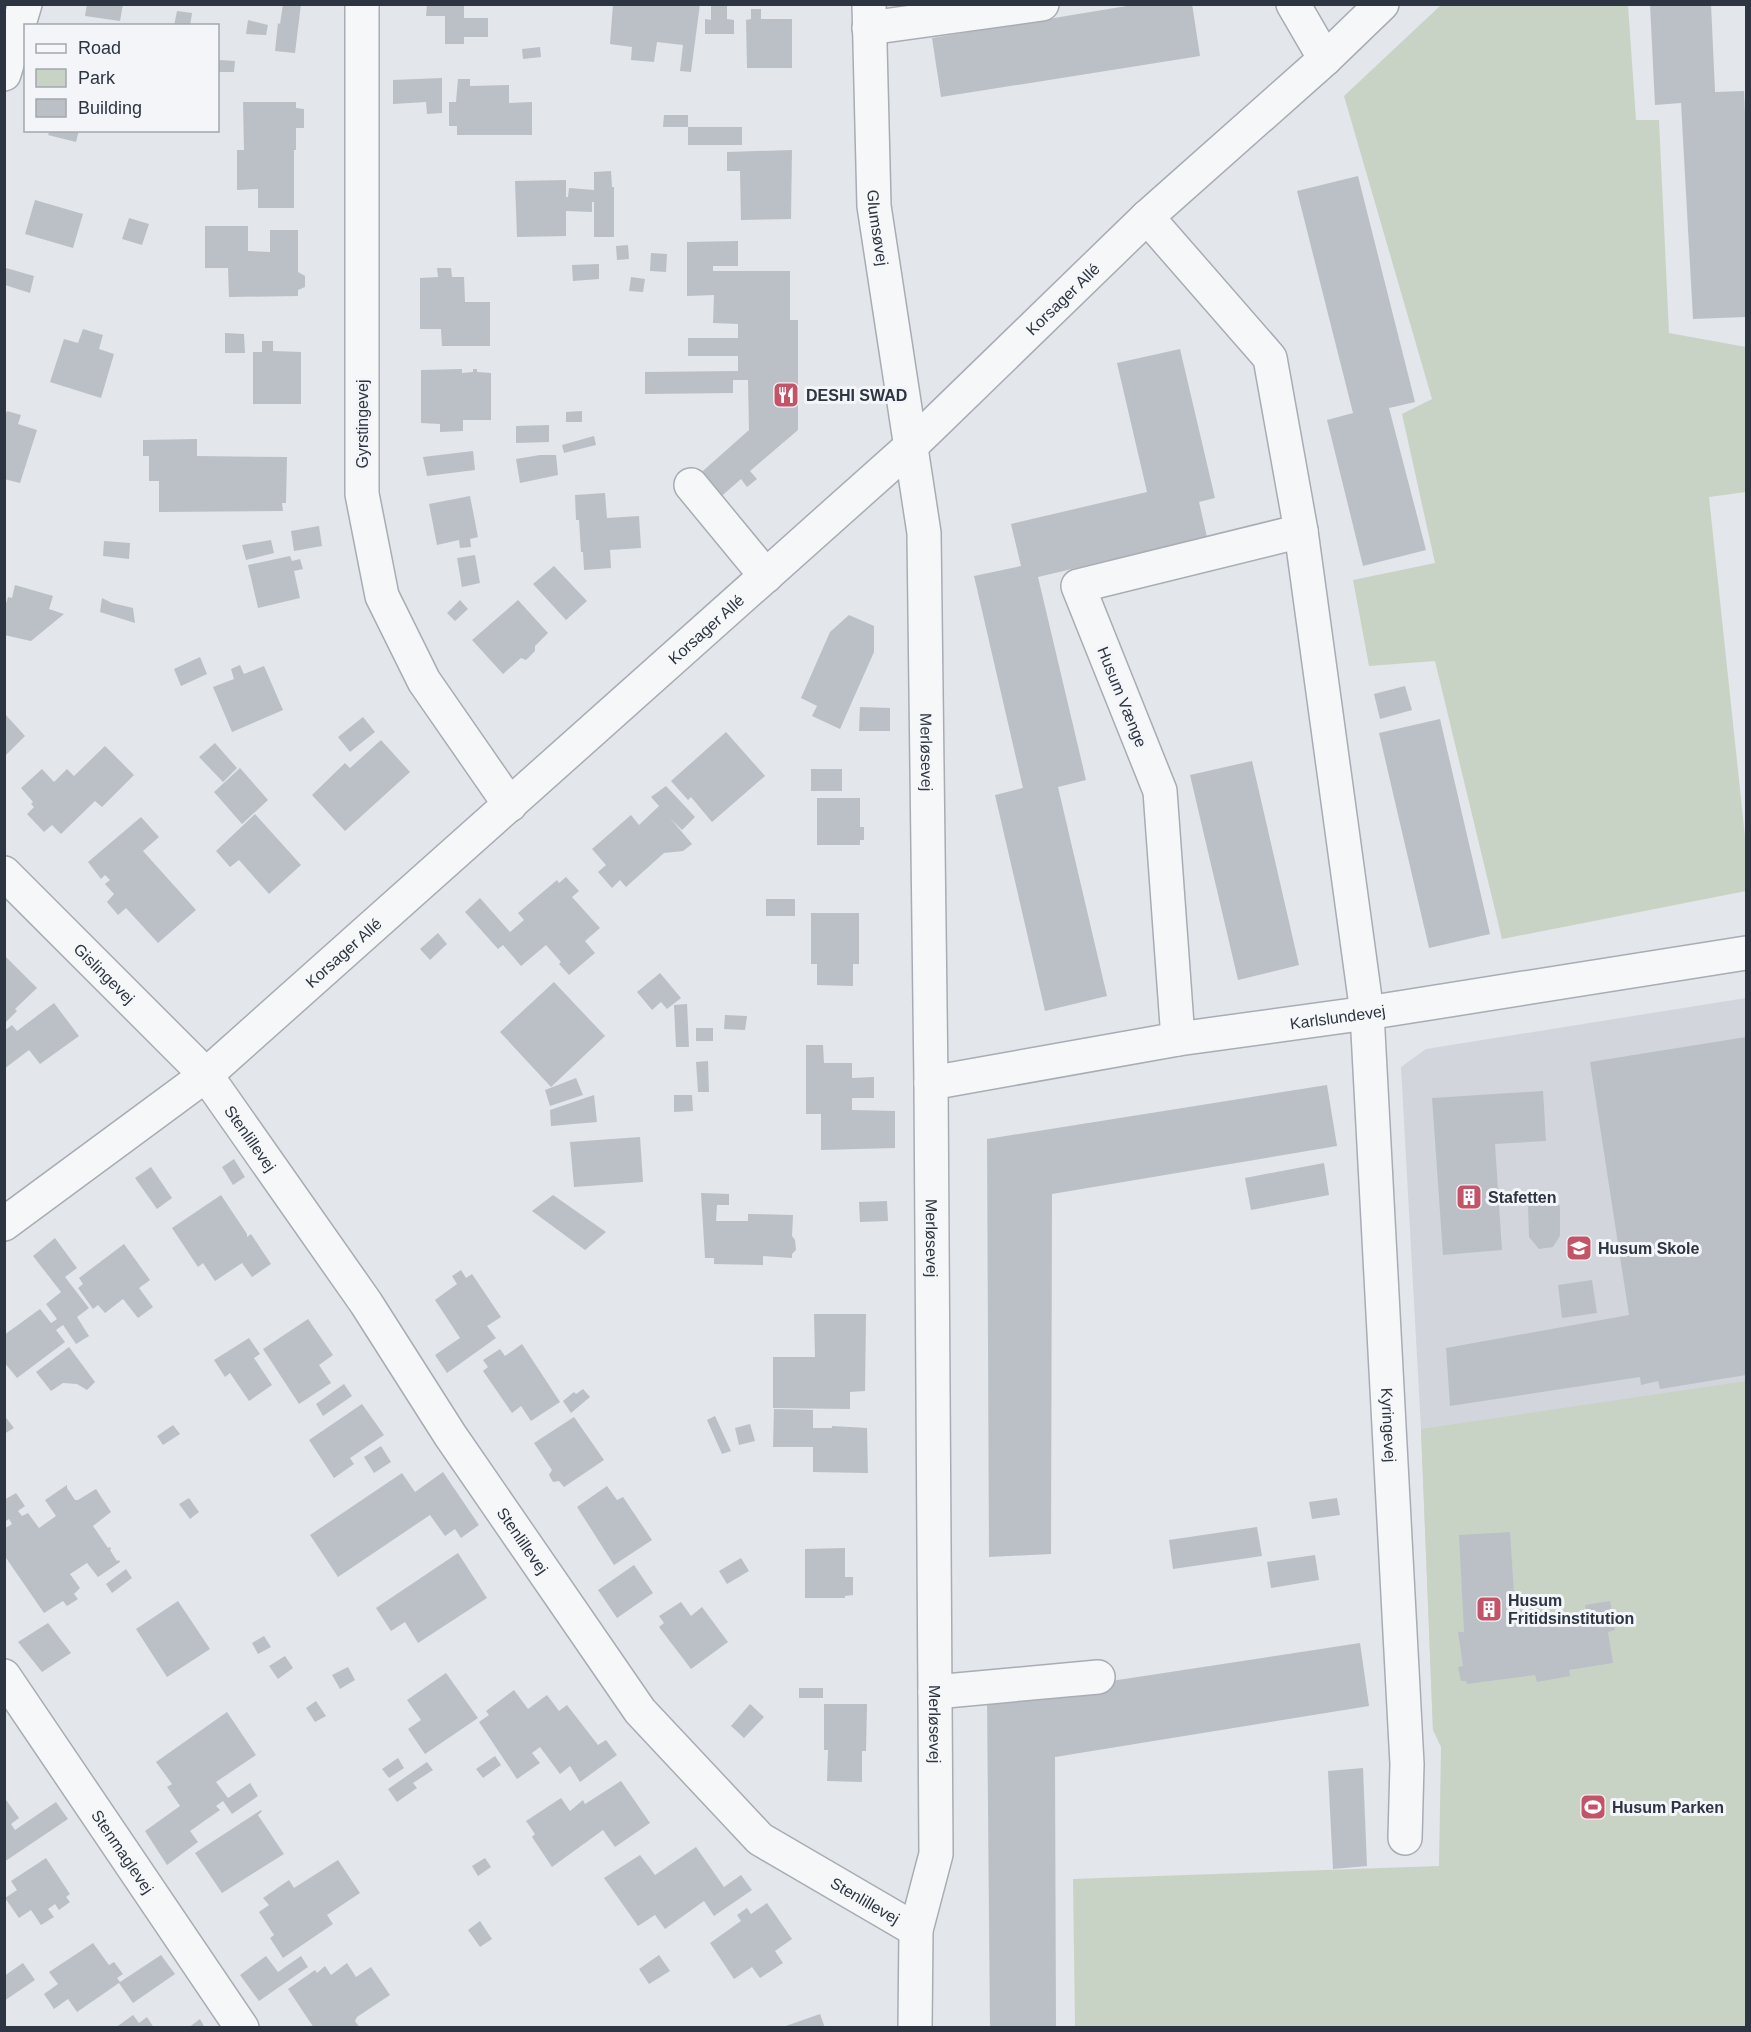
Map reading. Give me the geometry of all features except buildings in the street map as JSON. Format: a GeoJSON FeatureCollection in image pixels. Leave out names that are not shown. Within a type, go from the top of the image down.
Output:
{"type":"FeatureCollection","features":[{"type":"Feature","properties":{"kind":"street"},"geometry":{"type":"LineString","coordinates":[[4,74],[25,4]]}},
{"type":"Feature","properties":{"kind":"street","name":"Gyrstingevej"},"geometry":{"type":"LineString","coordinates":[[362,4],[362,494],[382,596],[424,681],[510,805]]}},
{"type":"Feature","properties":{"kind":"street"},"geometry":{"type":"LineString","coordinates":[[869,16],[1042,4]]}},
{"type":"Feature","properties":{"kind":"street"},"geometry":{"type":"LineString","coordinates":[[1293,4],[1325,59]]}},
{"type":"Feature","properties":{"kind":"street","name":"Korsager Allé"},"geometry":{"type":"LineString","coordinates":[[4,1224],[206,1075],[910,447],[1147,217],[1325,59],[1382,4]]}},
{"type":"Feature","properties":{"kind":"street","name":"Glumsøvej"},"geometry":{"type":"LineString","coordinates":[[869,16],[874,206],[910,447]]}},
{"type":"Feature","properties":{"kind":"street"},"geometry":{"type":"LineString","coordinates":[[1147,217],[1270,358],[1301,531],[1367,1012]]}},
{"type":"Feature","properties":{"kind":"street","name":"Merløsevej"},"geometry":{"type":"LineString","coordinates":[[910,447],[924,533],[931,1083],[936,1854],[916,1930],[915,2028]]}},
{"type":"Feature","properties":{"kind":"street"},"geometry":{"type":"LineString","coordinates":[[691,485],[766,576]]}},
{"type":"Feature","properties":{"kind":"street","name":"Husum Vænge"},"geometry":{"type":"LineString","coordinates":[[1178,1039],[1160,791],[1078,586],[1301,531]]}},
{"type":"Feature","properties":{"kind":"street","name":"Gislingevej"},"geometry":{"type":"LineString","coordinates":[[4,873],[206,1075]]}},
{"type":"Feature","properties":{"kind":"street","name":"Karlslundevej"},"geometry":{"type":"LineString","coordinates":[[931,1083],[1178,1039],[1746,953]]}},
{"type":"Feature","properties":{"kind":"street","name":"Kyringevej"},"geometry":{"type":"LineString","coordinates":[[1367,1012],[1407,1764],[1405,1838]]}},
{"type":"Feature","properties":{"kind":"street","name":"Stenlillevej"},"geometry":{"type":"LineString","coordinates":[[206,1075],[366,1303],[450,1435],[640,1711],[760,1839],[916,1930]]}},
{"type":"Feature","properties":{"kind":"street","name":"Stenmaglevej"},"geometry":{"type":"LineString","coordinates":[[4,1676],[242,2028]]}},
{"type":"Feature","properties":{"kind":"street"},"geometry":{"type":"LineString","coordinates":[[935,1692],[1098,1677]]}},
{"type":"Feature","properties":{"kind":"shaded area","name":"Husum Skole"},"geometry":{"type":"Polygon","coordinates":[[[1746,998],[1746,1696],[1433,1730],[1421,1429],[1401,1067],[1426,1049],[1746,998]]]}},
{"type":"Feature","properties":{"kind":"green space"},"geometry":{"type":"Polygon","coordinates":[[[1441,5],[1628,5],[1636,120],[1659,120],[1669,333],[1746,347],[1746,492],[1709,497],[1746,846],[1746,891],[1502,939],[1435,661],[1369,666],[1353,580],[1435,563],[1402,414],[1432,399],[1344,96],[1441,5]]]}},
{"type":"Feature","properties":{"kind":"green space"},"geometry":{"type":"Polygon","coordinates":[[[1746,1381],[1746,2027],[1075,2027],[1073,1879],[1439,1866],[1441,1747],[1433,1730],[1421,1429],[1746,1381]]]}},
{"type":"Feature","properties":{"kind":"place","name":"DESHI SWAD"},"geometry":{"type":"Point","coordinates":[786,395]}},
{"type":"Feature","properties":{"kind":"place","name":"Stafetten"},"geometry":{"type":"Point","coordinates":[1469,1197]}},
{"type":"Feature","properties":{"kind":"place","name":"Husum Skole"},"geometry":{"type":"Point","coordinates":[1579,1248]}},
{"type":"Feature","properties":{"kind":"place","name":"Husum Fritidsinstitution"},"geometry":{"type":"Point","coordinates":[1489,1609]}},
{"type":"Feature","properties":{"kind":"place","name":"Husum Parken"},"geometry":{"type":"Point","coordinates":[1593,1807]}}]}
